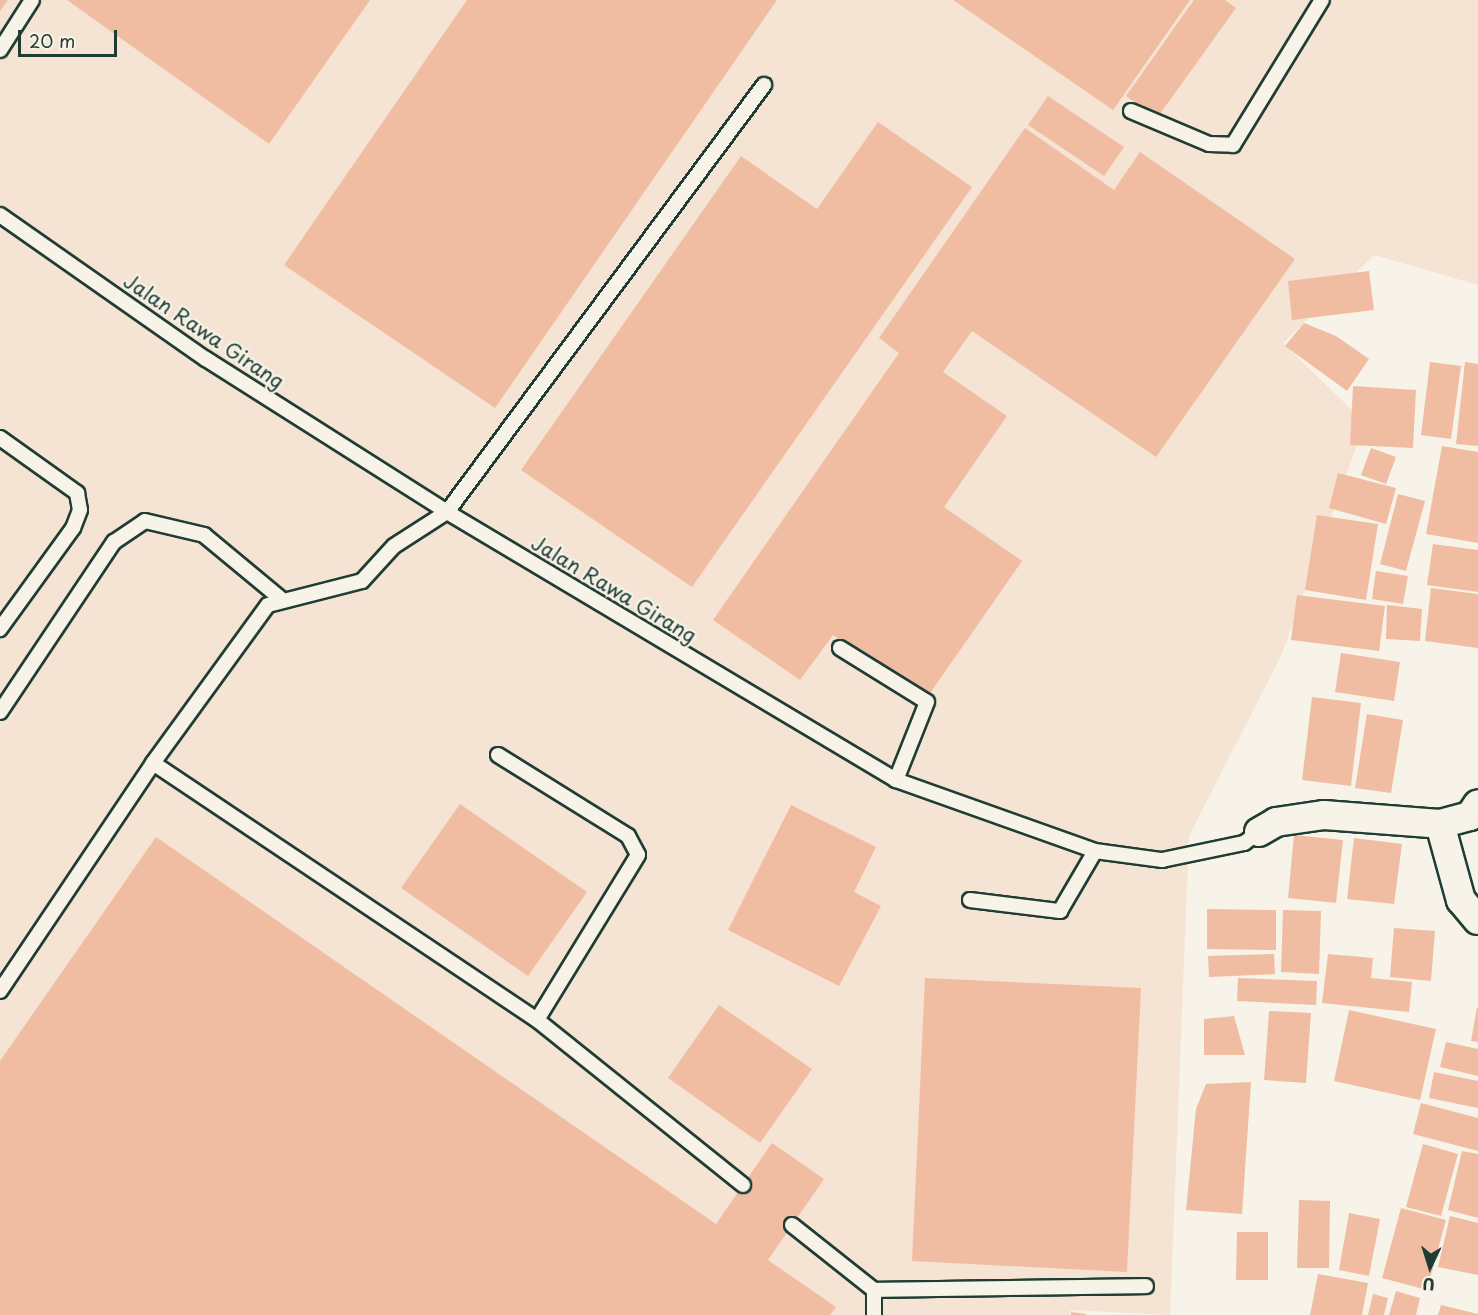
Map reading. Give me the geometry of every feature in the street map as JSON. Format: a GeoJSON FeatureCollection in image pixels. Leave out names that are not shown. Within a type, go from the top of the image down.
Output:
{"type":"FeatureCollection","features":[{"type":"Feature","properties":{"kind":"street"},"geometry":{"type":"LineString","coordinates":[[1259,832],[1276,822],[1324,814],[1440,824],[1470,816],[1478,804]]}},
{"type":"Feature","properties":{"kind":"street"},"geometry":{"type":"LineString","coordinates":[[1440,824],[1461,900],[1478,920]]}},
{"type":"Feature","properties":{"kind":"lane"},"geometry":{"type":"LineString","coordinates":[[0,50],[32,0]]}},
{"type":"Feature","properties":{"kind":"lane"},"geometry":{"type":"LineString","coordinates":[[1131,111],[1209,144],[1233,145],[1322,0]]}},
{"type":"Feature","properties":{"kind":"lane"},"geometry":{"type":"LineString","coordinates":[[0,991],[153,763],[254,619],[280,598],[325,594],[362,581],[394,546],[447,512],[764,86]]}},
{"type":"Feature","properties":{"kind":"lane","name":"Jalan Rawa Girang"},"geometry":{"type":"LineString","coordinates":[[0,215],[206,358],[447,512],[896,780],[1095,850],[1162,860],[1244,843],[1259,832]]}},
{"type":"Feature","properties":{"kind":"lane"},"geometry":{"type":"LineString","coordinates":[[0,438],[76,493],[80,510],[73,528],[0,629]]}},
{"type":"Feature","properties":{"kind":"lane"},"geometry":{"type":"LineString","coordinates":[[0,712],[114,542],[145,521],[204,535],[280,598]]}},
{"type":"Feature","properties":{"kind":"lane"},"geometry":{"type":"LineString","coordinates":[[840,648],[927,702],[896,780]]}},
{"type":"Feature","properties":{"kind":"lane"},"geometry":{"type":"LineString","coordinates":[[498,755],[628,837],[638,855],[537,1020]]}},
{"type":"Feature","properties":{"kind":"lane"},"geometry":{"type":"LineString","coordinates":[[153,763],[537,1020],[743,1185]]}},
{"type":"Feature","properties":{"kind":"lane"},"geometry":{"type":"LineString","coordinates":[[970,900],[1060,910],[1095,850]]}},
{"type":"Feature","properties":{"kind":"lane"},"geometry":{"type":"LineString","coordinates":[[792,1225],[874,1290],[1146,1286]]}},
{"type":"Feature","properties":{"kind":"lane"},"geometry":{"type":"LineString","coordinates":[[874,1290],[874,1315]]}},
{"type":"Feature","properties":{"kind":"shaded area"},"geometry":{"type":"Polygon","coordinates":[[[0,0],[1478,0],[1478,285],[1374,255],[1283,343],[1365,423],[1281,656],[1189,836],[1170,1315],[1071,1310],[1070,1315],[0,1315],[0,0]]]}},
{"type":"Feature","properties":{"kind":"building"},"geometry":{"type":"Polygon","coordinates":[[[0,0],[8,0],[0,11],[0,0]]]}},
{"type":"Feature","properties":{"kind":"building"},"geometry":{"type":"Polygon","coordinates":[[[67,0],[370,0],[269,144],[67,0]]]}},
{"type":"Feature","properties":{"kind":"building"},"geometry":{"type":"Polygon","coordinates":[[[467,0],[777,0],[495,408],[284,265],[467,0]]]}},
{"type":"Feature","properties":{"kind":"building"},"geometry":{"type":"Polygon","coordinates":[[[953,0],[1190,0],[1113,110],[953,0]]]}},
{"type":"Feature","properties":{"kind":"building"},"geometry":{"type":"Polygon","coordinates":[[[1194,0],[1225,0],[1236,8],[1157,118],[1126,96],[1194,0]]]}},
{"type":"Feature","properties":{"kind":"building"},"geometry":{"type":"Polygon","coordinates":[[[1048,96],[1124,147],[1104,176],[1028,125],[1048,96]]]}},
{"type":"Feature","properties":{"kind":"building"},"geometry":{"type":"Polygon","coordinates":[[[878,122],[972,187],[692,587],[521,470],[741,156],[817,209],[878,122]]]}},
{"type":"Feature","properties":{"kind":"building"},"geometry":{"type":"Polygon","coordinates":[[[1025,128],[1114,190],[1140,152],[1295,259],[1156,457],[972,331],[943,372],[1007,416],[944,507],[1022,561],[926,699],[833,635],[800,680],[713,620],[899,353],[879,338],[1025,128]]]}},
{"type":"Feature","properties":{"kind":"building"},"geometry":{"type":"Polygon","coordinates":[[[1369,271],[1374,310],[1292,320],[1288,281],[1369,271]]]}},
{"type":"Feature","properties":{"kind":"building"},"geometry":{"type":"Polygon","coordinates":[[[1304,323],[1336,336],[1369,359],[1347,391],[1285,346],[1304,323]]]}},
{"type":"Feature","properties":{"kind":"building"},"geometry":{"type":"Polygon","coordinates":[[[1430,362],[1461,366],[1451,439],[1421,435],[1430,362]]]}},
{"type":"Feature","properties":{"kind":"building"},"geometry":{"type":"Polygon","coordinates":[[[1465,362],[1478,364],[1478,446],[1456,444],[1465,362]]]}},
{"type":"Feature","properties":{"kind":"building"},"geometry":{"type":"Polygon","coordinates":[[[1353,386],[1416,390],[1413,448],[1350,445],[1353,386]]]}},
{"type":"Feature","properties":{"kind":"building"},"geometry":{"type":"Polygon","coordinates":[[[1442,446],[1478,452],[1478,543],[1426,534],[1442,446]]]}},
{"type":"Feature","properties":{"kind":"building"},"geometry":{"type":"Polygon","coordinates":[[[1371,448],[1396,457],[1386,484],[1361,475],[1371,448]]]}},
{"type":"Feature","properties":{"kind":"building"},"geometry":{"type":"Polygon","coordinates":[[[1338,473],[1396,488],[1386,524],[1329,508],[1338,473]]]}},
{"type":"Feature","properties":{"kind":"building"},"geometry":{"type":"Polygon","coordinates":[[[1398,494],[1425,501],[1406,571],[1380,564],[1398,494]]]}},
{"type":"Feature","properties":{"kind":"building"},"geometry":{"type":"Polygon","coordinates":[[[1317,515],[1378,524],[1366,600],[1305,590],[1317,515]]]}},
{"type":"Feature","properties":{"kind":"building"},"geometry":{"type":"Polygon","coordinates":[[[1433,544],[1478,550],[1478,592],[1427,585],[1433,544]]]}},
{"type":"Feature","properties":{"kind":"building"},"geometry":{"type":"Polygon","coordinates":[[[1376,571],[1408,576],[1403,604],[1372,599],[1376,571]]]}},
{"type":"Feature","properties":{"kind":"building"},"geometry":{"type":"Polygon","coordinates":[[[1431,588],[1478,594],[1478,648],[1425,641],[1431,588]]]}},
{"type":"Feature","properties":{"kind":"building"},"geometry":{"type":"Polygon","coordinates":[[[1297,595],[1385,606],[1379,651],[1291,640],[1297,595]]]}},
{"type":"Feature","properties":{"kind":"building"},"geometry":{"type":"Polygon","coordinates":[[[1387,605],[1422,609],[1420,641],[1386,639],[1387,605]]]}},
{"type":"Feature","properties":{"kind":"building"},"geometry":{"type":"Polygon","coordinates":[[[1341,653],[1400,662],[1394,701],[1335,692],[1341,653]]]}},
{"type":"Feature","properties":{"kind":"building"},"geometry":{"type":"Polygon","coordinates":[[[1312,697],[1361,703],[1351,786],[1302,780],[1312,697]]]}},
{"type":"Feature","properties":{"kind":"building"},"geometry":{"type":"Polygon","coordinates":[[[1367,714],[1403,720],[1391,793],[1355,788],[1367,714]]]}},
{"type":"Feature","properties":{"kind":"building"},"geometry":{"type":"Polygon","coordinates":[[[460,804],[587,892],[528,976],[401,888],[460,804]]]}},
{"type":"Feature","properties":{"kind":"building"},"geometry":{"type":"Polygon","coordinates":[[[791,805],[876,847],[854,892],[881,906],[839,986],[728,930],[791,805]]]}},
{"type":"Feature","properties":{"kind":"building"},"geometry":{"type":"Polygon","coordinates":[[[1294,835],[1343,840],[1336,903],[1288,898],[1294,835]]]}},
{"type":"Feature","properties":{"kind":"building"},"geometry":{"type":"Polygon","coordinates":[[[156,837],[716,1224],[772,1143],[824,1179],[768,1260],[836,1307],[830,1315],[0,1315],[0,1061],[156,837]]]}},
{"type":"Feature","properties":{"kind":"building"},"geometry":{"type":"Polygon","coordinates":[[[1354,838],[1402,844],[1394,904],[1347,899],[1354,838]]]}},
{"type":"Feature","properties":{"kind":"building"},"geometry":{"type":"Polygon","coordinates":[[[1207,909],[1276,910],[1276,950],[1207,949],[1207,909]]]}},
{"type":"Feature","properties":{"kind":"building"},"geometry":{"type":"Polygon","coordinates":[[[1283,910],[1321,911],[1319,974],[1281,972],[1283,910]]]}},
{"type":"Feature","properties":{"kind":"building"},"geometry":{"type":"Polygon","coordinates":[[[1394,928],[1435,931],[1431,981],[1390,977],[1394,928]]]}},
{"type":"Feature","properties":{"kind":"building"},"geometry":{"type":"Polygon","coordinates":[[[1274,954],[1275,974],[1209,977],[1208,956],[1274,954]]]}},
{"type":"Feature","properties":{"kind":"building"},"geometry":{"type":"Polygon","coordinates":[[[1328,954],[1373,958],[1371,978],[1412,982],[1409,1012],[1322,1003],[1328,954]]]}},
{"type":"Feature","properties":{"kind":"building"},"geometry":{"type":"Polygon","coordinates":[[[925,978],[1141,988],[1127,1272],[912,1261],[925,978]]]}},
{"type":"Feature","properties":{"kind":"building"},"geometry":{"type":"Polygon","coordinates":[[[1238,978],[1317,981],[1316,1005],[1237,1001],[1238,978]]]}},
{"type":"Feature","properties":{"kind":"building"},"geometry":{"type":"Polygon","coordinates":[[[719,1005],[812,1069],[760,1143],[668,1078],[719,1005]]]}},
{"type":"Feature","properties":{"kind":"building"},"geometry":{"type":"Polygon","coordinates":[[[1478,1008],[1478,1042],[1471,1041],[1478,1008]]]}},
{"type":"Feature","properties":{"kind":"building"},"geometry":{"type":"Polygon","coordinates":[[[1349,1010],[1436,1029],[1420,1100],[1334,1081],[1349,1010]]]}},
{"type":"Feature","properties":{"kind":"building"},"geometry":{"type":"Polygon","coordinates":[[[1269,1011],[1311,1013],[1306,1083],[1264,1080],[1269,1011]]]}},
{"type":"Feature","properties":{"kind":"building"},"geometry":{"type":"Polygon","coordinates":[[[1234,1016],[1245,1055],[1204,1055],[1204,1019],[1234,1016]]]}},
{"type":"Feature","properties":{"kind":"building"},"geometry":{"type":"Polygon","coordinates":[[[1446,1042],[1478,1049],[1478,1076],[1440,1067],[1446,1042]]]}},
{"type":"Feature","properties":{"kind":"building"},"geometry":{"type":"Polygon","coordinates":[[[1434,1072],[1478,1081],[1478,1108],[1429,1098],[1434,1072]]]}},
{"type":"Feature","properties":{"kind":"building"},"geometry":{"type":"Polygon","coordinates":[[[1251,1082],[1242,1214],[1186,1210],[1196,1109],[1206,1084],[1251,1082]]]}},
{"type":"Feature","properties":{"kind":"building"},"geometry":{"type":"Polygon","coordinates":[[[1421,1103],[1478,1118],[1478,1151],[1413,1134],[1421,1103]]]}},
{"type":"Feature","properties":{"kind":"building"},"geometry":{"type":"Polygon","coordinates":[[[1423,1144],[1458,1154],[1441,1216],[1406,1207],[1423,1144]]]}},
{"type":"Feature","properties":{"kind":"building"},"geometry":{"type":"Polygon","coordinates":[[[1462,1151],[1478,1154],[1478,1218],[1448,1210],[1462,1151]]]}},
{"type":"Feature","properties":{"kind":"building"},"geometry":{"type":"Polygon","coordinates":[[[1299,1200],[1330,1201],[1329,1268],[1297,1268],[1299,1200]]]}},
{"type":"Feature","properties":{"kind":"building"},"geometry":{"type":"Polygon","coordinates":[[[1401,1208],[1446,1220],[1427,1290],[1382,1278],[1401,1208]]]}},
{"type":"Feature","properties":{"kind":"building"},"geometry":{"type":"Polygon","coordinates":[[[1349,1213],[1380,1219],[1369,1276],[1339,1270],[1349,1213]]]}},
{"type":"Feature","properties":{"kind":"building"},"geometry":{"type":"Polygon","coordinates":[[[1450,1216],[1478,1223],[1478,1275],[1438,1267],[1450,1216]]]}},
{"type":"Feature","properties":{"kind":"building"},"geometry":{"type":"Polygon","coordinates":[[[1237,1232],[1268,1232],[1268,1280],[1236,1280],[1237,1232]]]}},
{"type":"Feature","properties":{"kind":"building"},"geometry":{"type":"Polygon","coordinates":[[[1318,1274],[1368,1283],[1362,1315],[1310,1315],[1318,1274]]]}},
{"type":"Feature","properties":{"kind":"building"},"geometry":{"type":"Polygon","coordinates":[[[1396,1291],[1420,1298],[1416,1315],[1389,1315],[1396,1291]]]}},
{"type":"Feature","properties":{"kind":"building"},"geometry":{"type":"Polygon","coordinates":[[[1373,1294],[1388,1298],[1384,1315],[1368,1315],[1373,1294]]]}},
{"type":"Feature","properties":{"kind":"building"},"geometry":{"type":"Polygon","coordinates":[[[1441,1305],[1478,1314],[1478,1315],[1438,1315],[1441,1305]]]}},
{"type":"Feature","properties":{"kind":"building"},"geometry":{"type":"Polygon","coordinates":[[[1071,1312],[1086,1314],[1086,1315],[1071,1315],[1071,1312]]]}}]}
